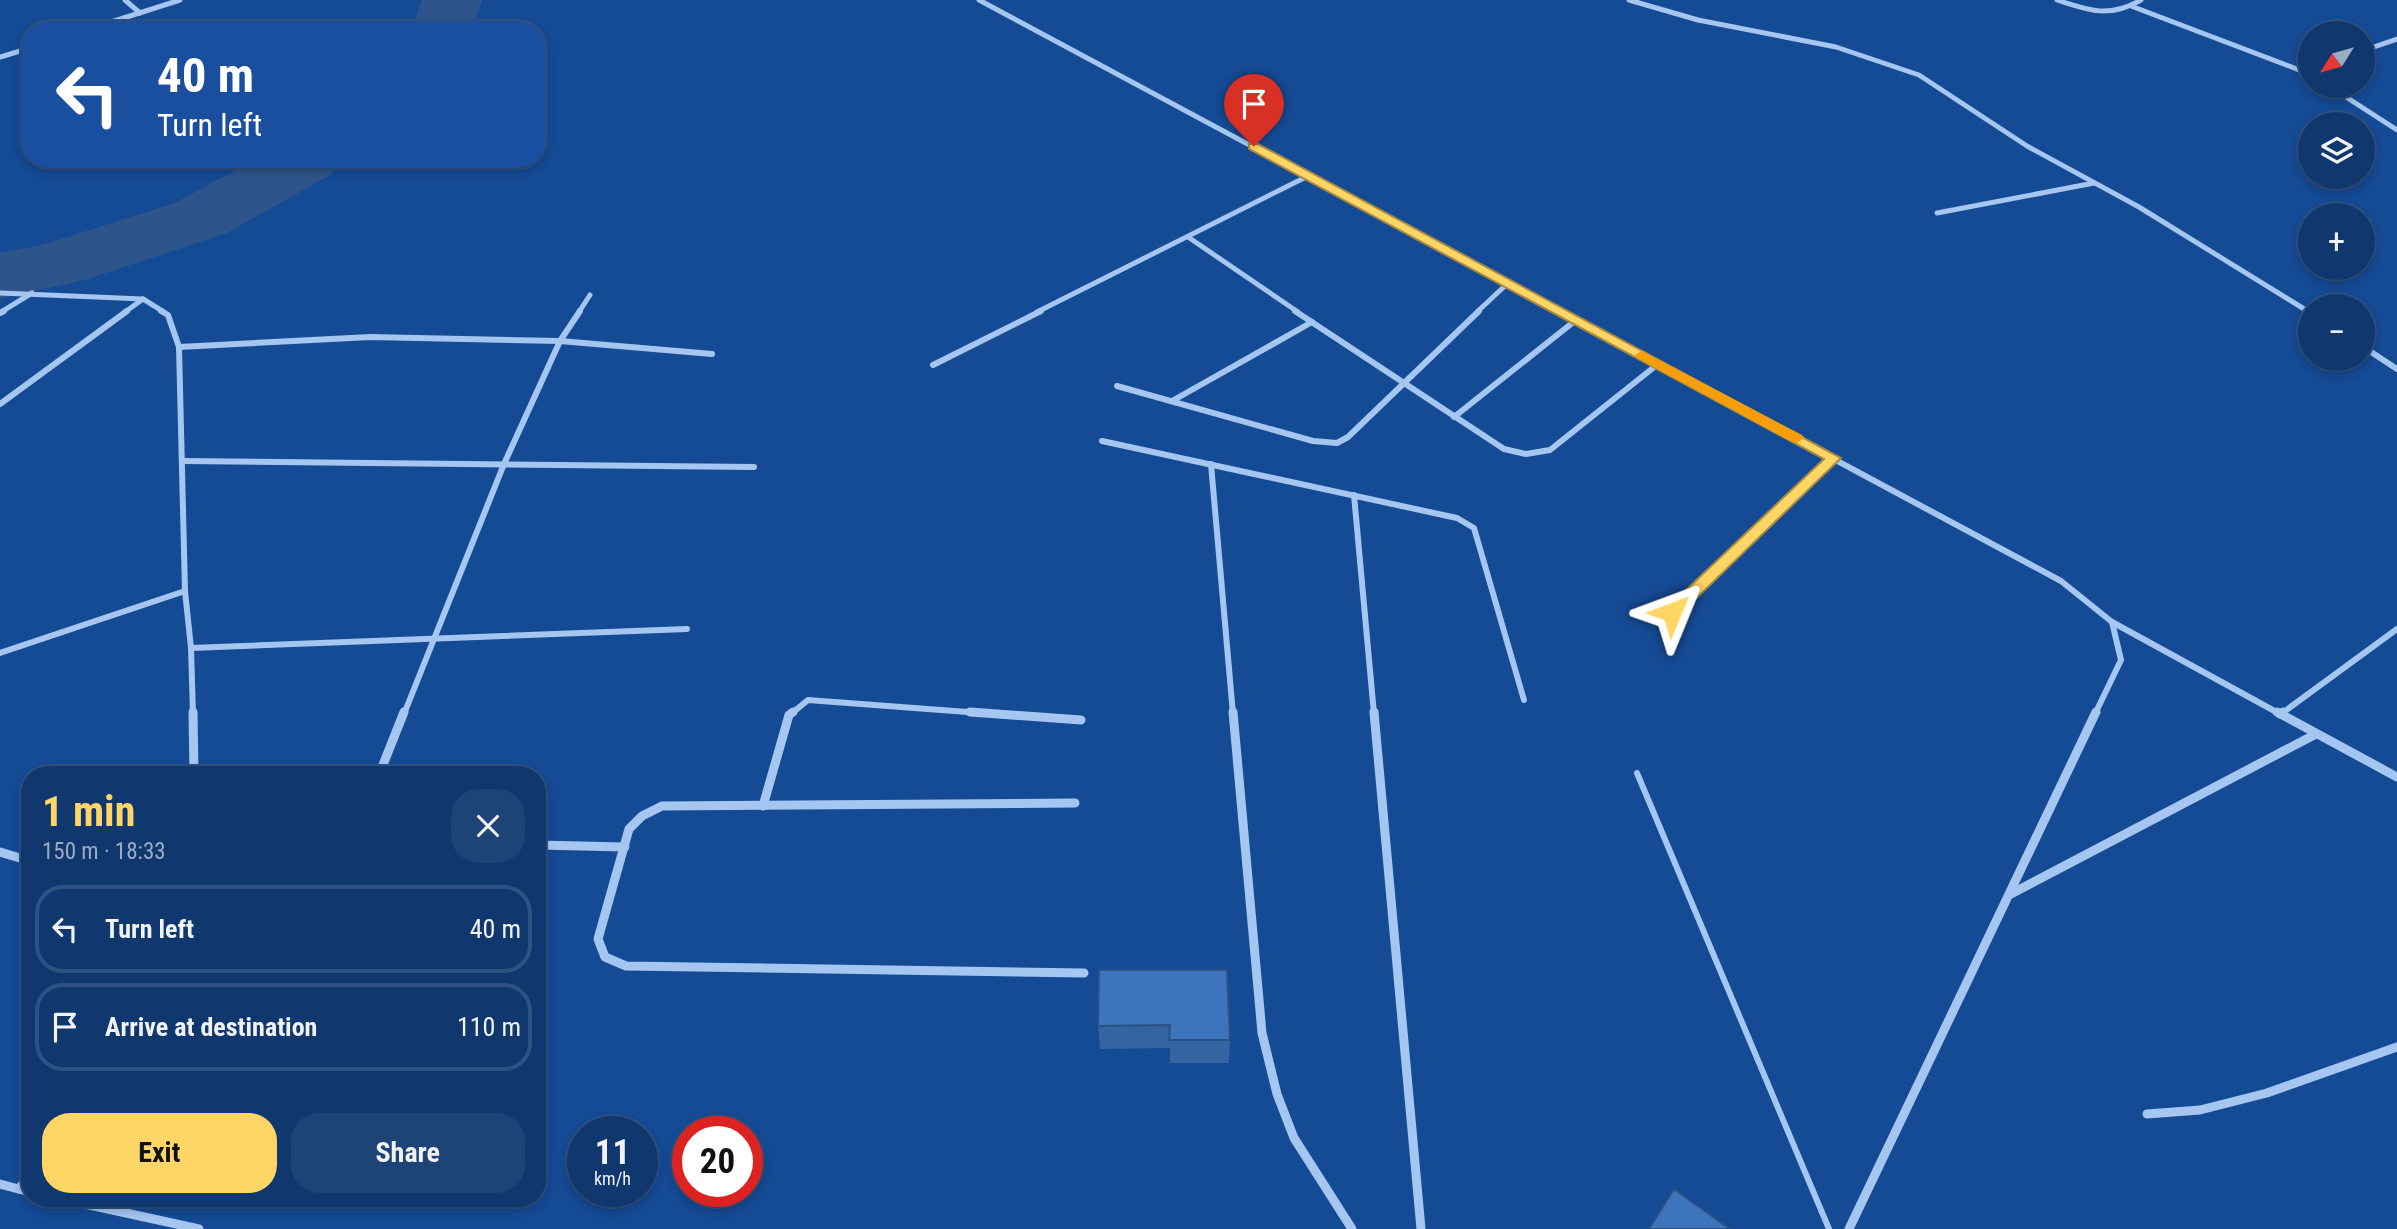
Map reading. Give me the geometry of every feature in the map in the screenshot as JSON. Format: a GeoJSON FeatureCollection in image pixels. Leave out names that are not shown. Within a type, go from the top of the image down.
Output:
{"type":"FeatureCollection","features":[{"type":"Feature","properties":{"kind":"street"},"geometry":{"type":"LineString","coordinates":[[125,0],[140,13]]}},
{"type":"Feature","properties":{"kind":"street"},"geometry":{"type":"LineString","coordinates":[[115,21],[180,0]]}},
{"type":"Feature","properties":{"kind":"street"},"geometry":{"type":"LineString","coordinates":[[979,0],[2061,581],[2112,622],[2397,777]]}},
{"type":"Feature","properties":{"kind":"street"},"geometry":{"type":"LineString","coordinates":[[1629,0],[1710,25],[1851,50],[1904,68],[1949,93],[2028,146],[2095,183],[2298,306]]}},
{"type":"Feature","properties":{"kind":"street"},"geometry":{"type":"LineString","coordinates":[[2057,0],[2111,15],[2141,0]]}},
{"type":"Feature","properties":{"kind":"street"},"geometry":{"type":"LineString","coordinates":[[2131,6],[2298,67]]}},
{"type":"Feature","properties":{"kind":"street"},"geometry":{"type":"LineString","coordinates":[[2375,46],[2397,38]]}},
{"type":"Feature","properties":{"kind":"street"},"geometry":{"type":"LineString","coordinates":[[0,57],[21,51]]}},
{"type":"Feature","properties":{"kind":"street"},"geometry":{"type":"LineString","coordinates":[[2348,98],[2397,130]]}},
{"type":"Feature","properties":{"kind":"street"},"geometry":{"type":"LineString","coordinates":[[933,365],[1308,176]]}},
{"type":"Feature","properties":{"kind":"street"},"geometry":{"type":"LineString","coordinates":[[1937,213],[2095,183]]}},
{"type":"Feature","properties":{"kind":"street"},"geometry":{"type":"LineString","coordinates":[[1188,237],[1403,385],[1504,449],[1526,454],[1550,450],[1658,364]]}},
{"type":"Feature","properties":{"kind":"street"},"geometry":{"type":"LineString","coordinates":[[1117,386],[1313,441],[1337,443],[1348,437],[1508,283]]}},
{"type":"Feature","properties":{"kind":"street"},"geometry":{"type":"LineString","coordinates":[[0,293],[143,299],[168,315],[179,347],[185,590],[191,648],[194,766]]}},
{"type":"Feature","properties":{"kind":"street"},"geometry":{"type":"LineString","coordinates":[[0,313],[32,293]]}},
{"type":"Feature","properties":{"kind":"street"},"geometry":{"type":"LineString","coordinates":[[383,766],[504,464],[560,341],[590,295]]}},
{"type":"Feature","properties":{"kind":"street"},"geometry":{"type":"LineString","coordinates":[[0,404],[143,299]]}},
{"type":"Feature","properties":{"kind":"street"},"geometry":{"type":"LineString","coordinates":[[1454,418],[1576,320]]}},
{"type":"Feature","properties":{"kind":"street"},"geometry":{"type":"LineString","coordinates":[[1172,401],[1312,322]]}},
{"type":"Feature","properties":{"kind":"street"},"geometry":{"type":"LineString","coordinates":[[179,347],[370,337],[560,341],[712,354]]}},
{"type":"Feature","properties":{"kind":"street"},"geometry":{"type":"LineString","coordinates":[[2375,355],[2397,369]]}},
{"type":"Feature","properties":{"kind":"street"},"geometry":{"type":"LineString","coordinates":[[1102,441],[1457,518],[1474,528],[1524,700]]}},
{"type":"Feature","properties":{"kind":"street"},"geometry":{"type":"LineString","coordinates":[[183,461],[754,467]]}},
{"type":"Feature","properties":{"kind":"street"},"geometry":{"type":"LineString","coordinates":[[1211,464],[1262,1033],[1277,1094],[1294,1138],[1352,1229]]}},
{"type":"Feature","properties":{"kind":"street"},"geometry":{"type":"LineString","coordinates":[[1354,495],[1421,1229]]}},
{"type":"Feature","properties":{"kind":"street"},"geometry":{"type":"LineString","coordinates":[[0,653],[185,590]]}},
{"type":"Feature","properties":{"kind":"street"},"geometry":{"type":"LineString","coordinates":[[1849,1229],[2121,660],[2112,622]]}},
{"type":"Feature","properties":{"kind":"street"},"geometry":{"type":"LineString","coordinates":[[191,648],[687,629]]}},
{"type":"Feature","properties":{"kind":"street"},"geometry":{"type":"LineString","coordinates":[[2280,714],[2397,629]]}},
{"type":"Feature","properties":{"kind":"street"},"geometry":{"type":"LineString","coordinates":[[764,806],[789,715],[808,700],[1081,720]]}},
{"type":"Feature","properties":{"kind":"street"},"geometry":{"type":"LineString","coordinates":[[2008,895],[2316,734]]}},
{"type":"Feature","properties":{"kind":"street"},"geometry":{"type":"LineString","coordinates":[[1075,803],[662,806],[642,816],[629,829],[598,939],[606,957],[626,966],[1084,972]]}},
{"type":"Feature","properties":{"kind":"street"},"geometry":{"type":"LineString","coordinates":[[546,845],[625,847]]}},
{"type":"Feature","properties":{"kind":"street"},"geometry":{"type":"LineString","coordinates":[[0,852],[21,858]]}},
{"type":"Feature","properties":{"kind":"street"},"geometry":{"type":"LineString","coordinates":[[2147,1114],[2200,1110],[2267,1093],[2397,1047]]}},
{"type":"Feature","properties":{"kind":"street"},"geometry":{"type":"LineString","coordinates":[[0,1185],[21,1190]]}},
{"type":"Feature","properties":{"kind":"street"},"geometry":{"type":"LineString","coordinates":[[99,1207],[199,1229]]}},
{"type":"Feature","properties":{"kind":"lane"},"geometry":{"type":"LineString","coordinates":[[1672,612],[1834,458]]}},
{"type":"Feature","properties":{"kind":"lane"},"geometry":{"type":"LineString","coordinates":[[1637,773],[1829,1229]]}},
{"type":"Feature","properties":{"kind":"building"},"geometry":{"type":"Polygon","coordinates":[[[1099,970],[1227,970],[1230,1040],[1169,1040],[1170,1025],[1098,1026],[1099,970]]]}},
{"type":"Feature","properties":{"kind":"building"},"geometry":{"type":"Polygon","coordinates":[[[1674,1189],[1730,1229],[1649,1229],[1674,1189]]]}},
{"type":"Feature","properties":{"kind":"waterway"},"geometry":{"type":"LineString","coordinates":[[444,21],[452,0]]}},
{"type":"Feature","properties":{"kind":"waterway"},"geometry":{"type":"LineString","coordinates":[[0,276],[58,264],[201,218],[292,168]]}},
{"type":"Feature","properties":{"kind":"slow traffic"},"geometry":{"type":"LineString","coordinates":[[1642,355],[1797,438]]}},
{"type":"Feature","properties":{"kind":"route"},"geometry":{"type":"LineString","coordinates":[[1254,146],[1834,458],[1672,612]]}}]}
